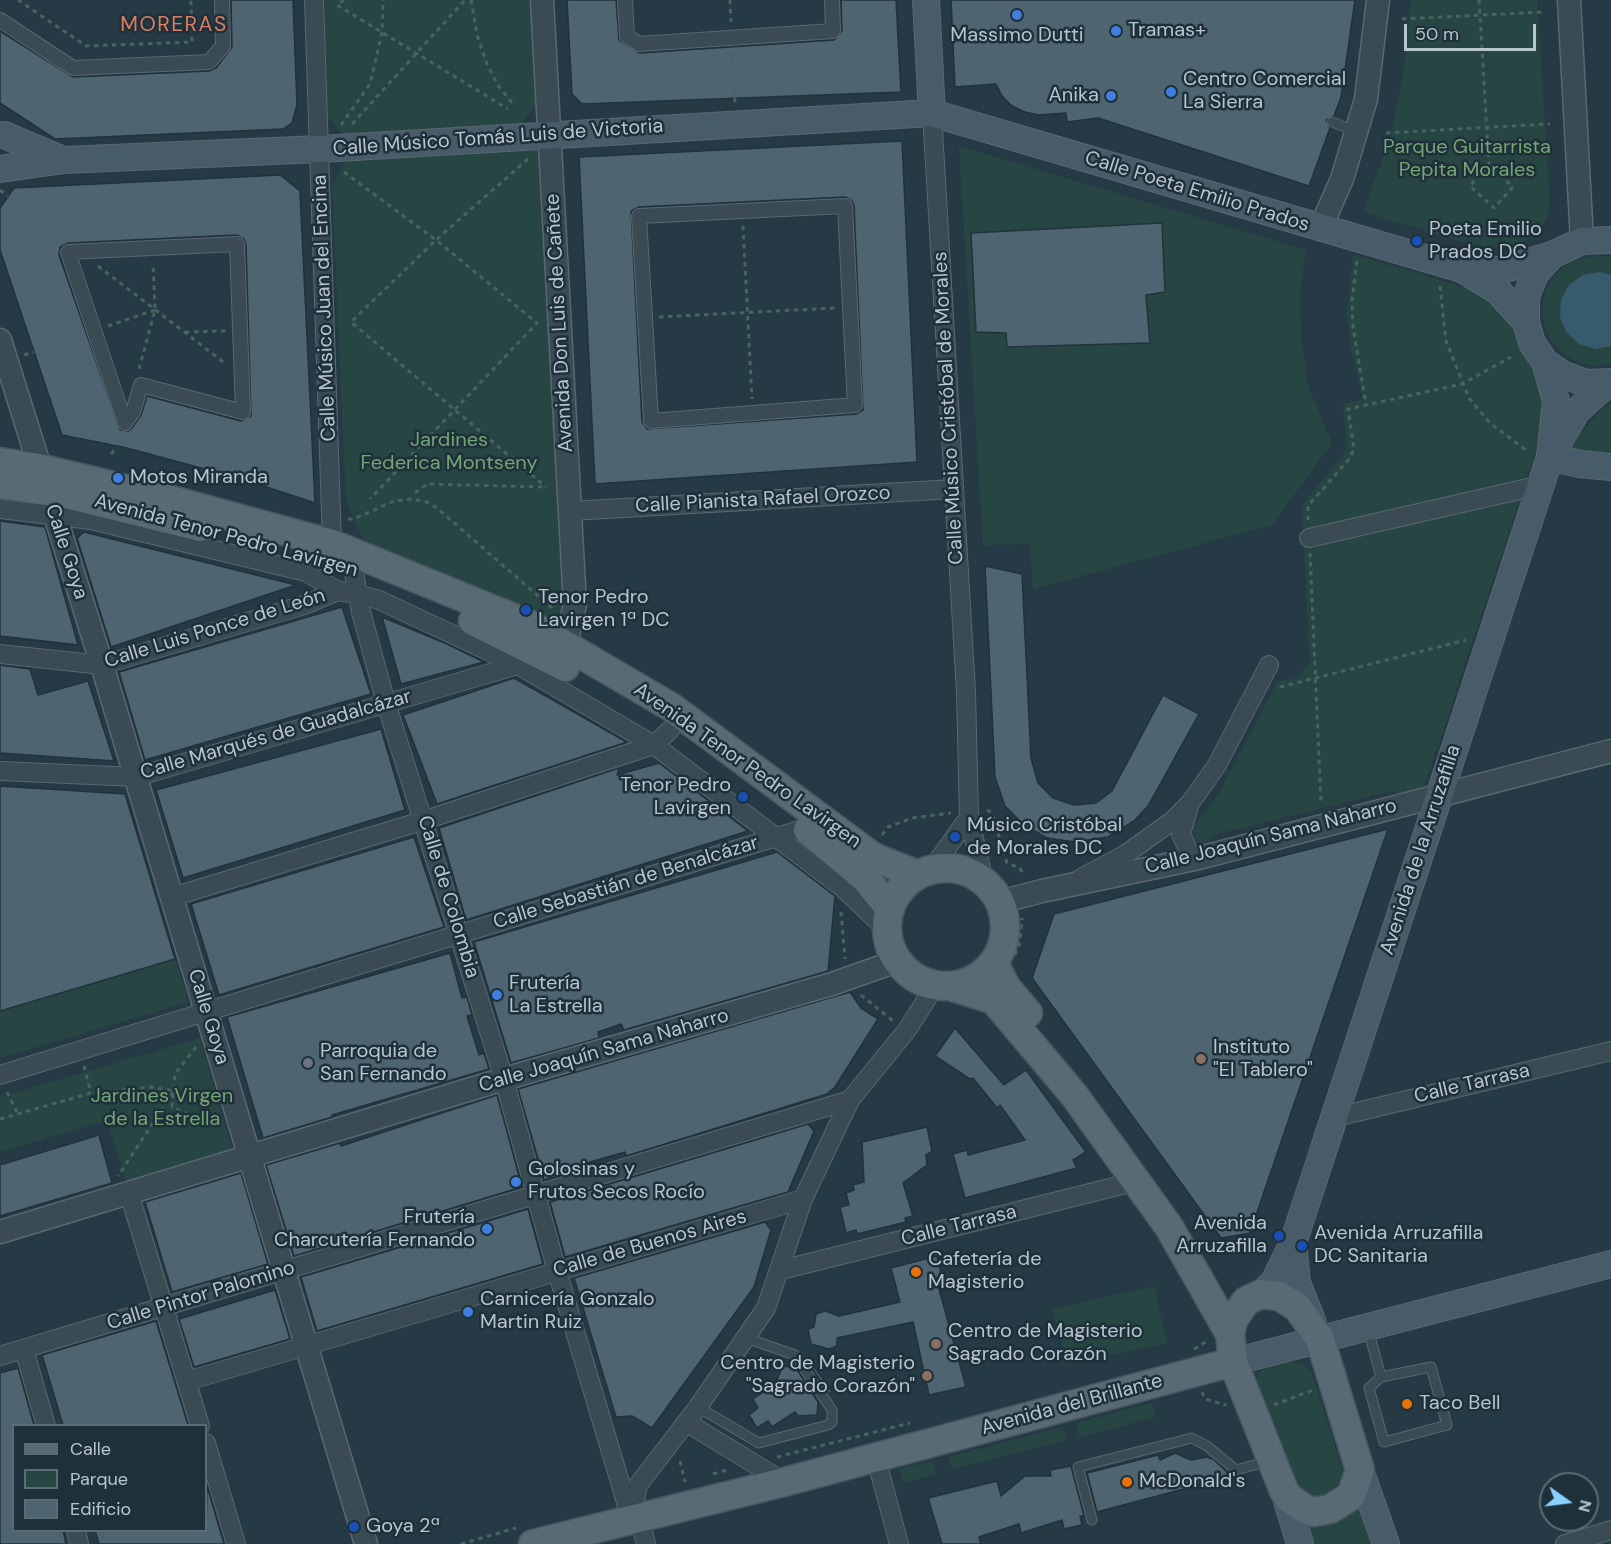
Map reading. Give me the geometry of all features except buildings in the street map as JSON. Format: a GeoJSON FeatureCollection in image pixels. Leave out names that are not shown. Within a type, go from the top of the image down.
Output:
{"type":"FeatureCollection","features":[{"type":"Feature","properties":{"kind":"main road","name":"Calle Músico Cristóbal de Morales"},"geometry":{"type":"LineString","coordinates":[[926,0],[932,113]]}},
{"type":"Feature","properties":{"kind":"main road","name":"Calle Músico Tomás Luis de Victoria"},"geometry":{"type":"LineString","coordinates":[[0,169],[64,160],[320,149],[932,113]]}},
{"type":"Feature","properties":{"kind":"main road","name":"Calle Poeta Emilio Prados"},"geometry":{"type":"LineString","coordinates":[[932,113],[1462,269],[1502,270],[1552,255],[1602,236]]}},
{"type":"Feature","properties":{"kind":"main road","name":"Calle Músico Tomás Luis de Victoria"},"geometry":{"type":"LineString","coordinates":[[2,132],[64,160]]}},
{"type":"Feature","properties":{"kind":"main road"},"geometry":{"type":"LineString","coordinates":[[0,169],[6,158],[7,146],[2,132]]}},
{"type":"Feature","properties":{"kind":"main road"},"geometry":{"type":"LineString","coordinates":[[1552,255],[1535,274],[1526,297],[1526,322],[1532,343],[1545,362],[1564,375],[1586,382],[1610,382]]}},
{"type":"Feature","properties":{"kind":"main road","name":"Calle Poeta Emilio Prados"},"geometry":{"type":"LineString","coordinates":[[1462,269],[1498,291],[1526,322]]}},
{"type":"Feature","properties":{"kind":"main road","name":"Avenida de la Arruzafilla"},"geometry":{"type":"LineString","coordinates":[[1284,1491],[1233,1362],[1230,1334],[1238,1310],[1274,1282],[1293,1243],[1332,1118],[1541,485],[1538,453],[1556,401],[1545,362]]}},
{"type":"Feature","properties":{"kind":"main road","name":"Avenida de la Arruzafilla"},"geometry":{"type":"LineString","coordinates":[[1538,453],[1576,411],[1610,382]]}},
{"type":"Feature","properties":{"kind":"main road"},"geometry":{"type":"LineString","coordinates":[[1538,453],[1580,464],[1611,467]]}},
{"type":"Feature","properties":{"kind":"main road","name":"Avenida Tenor Pedro Lavirgen"},"geometry":{"type":"LineString","coordinates":[[0,462],[43,479],[341,563],[346,569],[531,626],[555,650],[662,738],[806,828],[866,879],[888,920]]}},
{"type":"Feature","properties":{"kind":"main road","name":"Avenida Tenor Pedro Lavirgen"},"geometry":{"type":"LineString","coordinates":[[0,484],[43,479]]}},
{"type":"Feature","properties":{"kind":"main road","name":"Avenida Tenor Pedro Lavirgen"},"geometry":{"type":"LineString","coordinates":[[555,650],[671,707],[873,857],[925,872]]}},
{"type":"Feature","properties":{"kind":"main road"},"geometry":{"type":"LineString","coordinates":[[1230,1334],[1169,1227],[1138,1181],[1074,1095],[1002,1008],[987,996],[944,986],[907,973],[897,961],[890,946],[888,920],[896,895],[925,872],[960,869],[992,891],[1005,918],[1002,949],[1006,987],[1083,1079],[1144,1159],[1215,1273],[1230,1288],[1258,1295]]}},
{"type":"Feature","properties":{"kind":"main road"},"geometry":{"type":"LineString","coordinates":[[944,986],[970,982],[1004,961]]}},
{"type":"Feature","properties":{"kind":"main road","name":"Avenida de la Arruzafilla"},"geometry":{"type":"LineString","coordinates":[[1293,1243],[1297,1283],[1318,1335],[1360,1470]]}},
{"type":"Feature","properties":{"kind":"main road","name":"Avenida del Brillante"},"geometry":{"type":"LineString","coordinates":[[533,1544],[876,1458],[1233,1362],[1318,1335],[1367,1327],[1611,1264]]}},
{"type":"Feature","properties":{"kind":"main road","name":"Avenida de la Arruzafilla"},"geometry":{"type":"LineString","coordinates":[[1258,1295],[1270,1294],[1288,1300],[1306,1316],[1318,1335]]}},
{"type":"Feature","properties":{"kind":"main road"},"geometry":{"type":"LineString","coordinates":[[1284,1491],[1290,1499],[1305,1509],[1323,1511],[1338,1506],[1351,1496],[1360,1470]]}},
{"type":"Feature","properties":{"kind":"main road"},"geometry":{"type":"LineString","coordinates":[[1360,1470],[1386,1544]]}},
{"type":"Feature","properties":{"kind":"main road"},"geometry":{"type":"LineString","coordinates":[[1284,1491],[1300,1544]]}},
{"type":"Feature","properties":{"kind":"street"},"geometry":{"type":"LineString","coordinates":[[0,20],[73,68],[209,62],[224,46],[222,0]]}},
{"type":"Feature","properties":{"kind":"street","name":"Calle Músico Juan del Encina"},"geometry":{"type":"LineString","coordinates":[[314,0],[320,149],[346,569]]}},
{"type":"Feature","properties":{"kind":"street","name":"Avenida Don Luis de Cañete"},"geometry":{"type":"LineString","coordinates":[[542,0],[575,604],[555,650]]}},
{"type":"Feature","properties":{"kind":"street"},"geometry":{"type":"LineString","coordinates":[[625,0],[627,36],[639,44],[833,31],[832,0]]}},
{"type":"Feature","properties":{"kind":"street"},"geometry":{"type":"LineString","coordinates":[[1320,229],[1342,179],[1366,99],[1378,0]]}},
{"type":"Feature","properties":{"kind":"street"},"geometry":{"type":"LineString","coordinates":[[1569,0],[1602,236]]}},
{"type":"Feature","properties":{"kind":"street","name":"Calle Músico Cristóbal de Morales"},"geometry":{"type":"LineString","coordinates":[[932,113],[966,692],[969,817],[992,891]]}},
{"type":"Feature","properties":{"kind":"street"},"geometry":{"type":"LineString","coordinates":[[844,206],[850,307],[855,405],[651,421],[639,216],[844,206]]}},
{"type":"Feature","properties":{"kind":"street"},"geometry":{"type":"LineString","coordinates":[[237,244],[243,412],[141,385],[133,412],[125,423],[68,252],[79,252],[237,244]]}},
{"type":"Feature","properties":{"kind":"street","name":"Calle Goya"},"geometry":{"type":"LineString","coordinates":[[0,340],[102,665],[366,1544]]}},
{"type":"Feature","properties":{"kind":"street"},"geometry":{"type":"LineString","coordinates":[[1309,538],[1541,485]]}},
{"type":"Feature","properties":{"kind":"street","name":"Calle Pianista Rafael Orozco"},"geometry":{"type":"LineString","coordinates":[[571,511],[954,489]]}},
{"type":"Feature","properties":{"kind":"street"},"geometry":{"type":"LineString","coordinates":[[0,509],[92,520],[306,572],[346,569]]}},
{"type":"Feature","properties":{"kind":"street","name":"Calle Luis Ponce de León"},"geometry":{"type":"LineString","coordinates":[[0,654],[102,665],[304,605],[346,569]]}},
{"type":"Feature","properties":{"kind":"street","name":"Avenida Tenor Pedro Lavirgen"},"geometry":{"type":"LineString","coordinates":[[346,569],[379,600],[518,665],[662,738],[776,838],[888,920]]}},
{"type":"Feature","properties":{"kind":"street","name":"Calle de Colombia"},"geometry":{"type":"LineString","coordinates":[[346,569],[504,1079],[557,1271],[635,1518],[646,1544]]}},
{"type":"Feature","properties":{"kind":"street","name":"Calle Marqués de Guadalcázar"},"geometry":{"type":"LineString","coordinates":[[0,771],[136,777],[518,665],[555,650]]}},
{"type":"Feature","properties":{"kind":"street"},"geometry":{"type":"LineString","coordinates":[[1199,858],[1189,852],[1181,834],[1182,824],[1191,802],[1222,756],[1269,665]]}},
{"type":"Feature","properties":{"kind":"street"},"geometry":{"type":"LineString","coordinates":[[172,897],[424,820],[662,738]]}},
{"type":"Feature","properties":{"kind":"street","name":"Calle Joaquín Sama Naharro"},"geometry":{"type":"LineString","coordinates":[[992,891],[1068,885],[1199,858],[1611,751]]}},
{"type":"Feature","properties":{"kind":"street"},"geometry":{"type":"LineString","coordinates":[[1068,885],[1126,854],[1172,820],[1191,802]]}},
{"type":"Feature","properties":{"kind":"street"},"geometry":{"type":"LineString","coordinates":[[925,872],[969,817]]}},
{"type":"Feature","properties":{"kind":"street","name":"Calle Sebastián de Benalcázar"},"geometry":{"type":"LineString","coordinates":[[3,1082],[206,1011],[806,828]]}},
{"type":"Feature","properties":{"kind":"street","name":"Calle Joaquín Sama Naharro"},"geometry":{"type":"LineString","coordinates":[[0,1232],[124,1189],[250,1157],[504,1079],[832,984],[897,961]]}},
{"type":"Feature","properties":{"kind":"street"},"geometry":{"type":"LineString","coordinates":[[635,1518],[638,1485],[698,1407],[766,1308],[781,1270],[803,1199],[850,1100],[944,986]]}},
{"type":"Feature","properties":{"kind":"street","name":"Calle Tarrasa"},"geometry":{"type":"LineString","coordinates":[[1332,1118],[1611,1051]]}},
{"type":"Feature","properties":{"kind":"street","name":"Calle Pintor Palomino"},"geometry":{"type":"LineString","coordinates":[[0,1356],[538,1196],[850,1100]]}},
{"type":"Feature","properties":{"kind":"street","name":"Calle Tarrasa"},"geometry":{"type":"LineString","coordinates":[[781,1270],[1138,1181]]}},
{"type":"Feature","properties":{"kind":"street"},"geometry":{"type":"LineString","coordinates":[[124,1189],[164,1307],[200,1424]]}},
{"type":"Feature","properties":{"kind":"street","name":"Calle de Buenos Aires"},"geometry":{"type":"LineString","coordinates":[[187,1381],[803,1199]]}},
{"type":"Feature","properties":{"kind":"street"},"geometry":{"type":"LineString","coordinates":[[24,1349],[45,1424]]}},
{"type":"Feature","properties":{"kind":"street"},"geometry":{"type":"LineString","coordinates":[[686,1422],[784,1482]]}},
{"type":"Feature","properties":{"kind":"street"},"geometry":{"type":"LineString","coordinates":[[207,1446],[236,1544]]}},
{"type":"Feature","properties":{"kind":"street"},"geometry":{"type":"LineString","coordinates":[[876,1458],[898,1544]]}},
{"type":"Feature","properties":{"kind":"street"},"geometry":{"type":"LineString","coordinates":[[1565,1544],[1611,1530]]}},
{"type":"Feature","properties":{"kind":"lane"},"geometry":{"type":"LineString","coordinates":[[1332,122],[1356,131]]}},
{"type":"Feature","properties":{"kind":"lane"},"geometry":{"type":"LineString","coordinates":[[1367,1327],[1381,1377]]}},
{"type":"Feature","properties":{"kind":"lane"},"geometry":{"type":"LineString","coordinates":[[698,1407],[759,1443],[832,1422],[832,1410],[795,1355],[746,1338]]}},
{"type":"Feature","properties":{"kind":"lane"},"geometry":{"type":"LineString","coordinates":[[1431,1367],[1447,1425],[1384,1442],[1369,1388],[1381,1377],[1431,1367]]}},
{"type":"Feature","properties":{"kind":"lane"},"geometry":{"type":"LineString","coordinates":[[1092,1520],[1078,1467],[1192,1438],[1236,1470],[1272,1460]]}},
{"type":"Feature","properties":{"kind":"path"},"geometry":{"type":"LineString","coordinates":[[18,0],[86,46],[192,42],[191,0]]}},
{"type":"Feature","properties":{"kind":"path"},"geometry":{"type":"LineString","coordinates":[[344,0],[337,5],[508,109]]}},
{"type":"Feature","properties":{"kind":"path"},"geometry":{"type":"LineString","coordinates":[[341,125],[370,84],[382,33],[383,0]]}},
{"type":"Feature","properties":{"kind":"path"},"geometry":{"type":"LineString","coordinates":[[352,124],[465,0]]}},
{"type":"Feature","properties":{"kind":"path"},"geometry":{"type":"LineString","coordinates":[[471,0],[477,35],[487,64],[499,87],[514,105]]}},
{"type":"Feature","properties":{"kind":"path"},"geometry":{"type":"LineString","coordinates":[[1479,0],[1489,165],[1513,187],[1494,208],[1470,186],[1489,165]]}},
{"type":"Feature","properties":{"kind":"path"},"geometry":{"type":"LineString","coordinates":[[1402,19],[1544,12]]}},
{"type":"Feature","properties":{"kind":"path"},"geometry":{"type":"LineString","coordinates":[[1386,133],[1550,124]]}},
{"type":"Feature","properties":{"kind":"path"},"geometry":{"type":"LineString","coordinates":[[415,493],[427,484],[546,487],[351,322],[436,240],[528,159]]}},
{"type":"Feature","properties":{"kind":"path"},"geometry":{"type":"LineString","coordinates":[[344,172],[436,240],[537,323],[370,499]]}},
{"type":"Feature","properties":{"kind":"path"},"geometry":{"type":"LineString","coordinates":[[0,190],[8,196]]}},
{"type":"Feature","properties":{"kind":"path"},"geometry":{"type":"LineString","coordinates":[[742,211],[753,413]]}},
{"type":"Feature","properties":{"kind":"path"},"geometry":{"type":"LineString","coordinates":[[137,378],[154,310],[153,248]]}},
{"type":"Feature","properties":{"kind":"path"},"geometry":{"type":"LineString","coordinates":[[79,252],[235,370]]}},
{"type":"Feature","properties":{"kind":"path"},"geometry":{"type":"LineString","coordinates":[[1358,261],[1352,300],[1353,327],[1366,405]]}},
{"type":"Feature","properties":{"kind":"path"},"geometry":{"type":"LineString","coordinates":[[1440,286],[1446,342],[1469,398],[1490,423],[1538,453]]}},
{"type":"Feature","properties":{"kind":"path"},"geometry":{"type":"LineString","coordinates":[[645,318],[850,307]]}},
{"type":"Feature","properties":{"kind":"path"},"geometry":{"type":"LineString","coordinates":[[94,331],[154,310]]}},
{"type":"Feature","properties":{"kind":"path"},"geometry":{"type":"LineString","coordinates":[[184,333],[240,330]]}},
{"type":"Feature","properties":{"kind":"path"},"geometry":{"type":"LineString","coordinates":[[23,356],[34,352]]}},
{"type":"Feature","properties":{"kind":"path"},"geometry":{"type":"LineString","coordinates":[[111,454],[117,447]]}},
{"type":"Feature","properties":{"kind":"path"},"geometry":{"type":"LineString","coordinates":[[1280,687],[1466,640]]}},
{"type":"Feature","properties":{"kind":"path"},"geometry":{"type":"LineString","coordinates":[[986,810],[992,813],[1007,863],[1020,868],[1023,875]]}},
{"type":"Feature","properties":{"kind":"path"},"geometry":{"type":"LineString","coordinates":[[840,904],[845,961]]}},
{"type":"Feature","properties":{"kind":"path"},"geometry":{"type":"LineString","coordinates":[[1004,961],[1020,942],[1021,919],[1029,915]]}},
{"type":"Feature","properties":{"kind":"path"},"geometry":{"type":"LineString","coordinates":[[856,988],[863,998],[900,1025]]}},
{"type":"Feature","properties":{"kind":"path"},"geometry":{"type":"LineString","coordinates":[[199,1044],[175,1074],[172,1107],[198,1118],[226,1112]]}},
{"type":"Feature","properties":{"kind":"path"},"geometry":{"type":"LineString","coordinates":[[84,1063],[91,1093]]}},
{"type":"Feature","properties":{"kind":"path"},"geometry":{"type":"LineString","coordinates":[[3,1082],[18,1114]]}},
{"type":"Feature","properties":{"kind":"path"},"geometry":{"type":"LineString","coordinates":[[0,1119],[91,1093],[151,1087],[174,1091]]}},
{"type":"Feature","properties":{"kind":"path"},"geometry":{"type":"LineString","coordinates":[[124,1189],[118,1176],[174,1091]]}},
{"type":"Feature","properties":{"kind":"path"},"geometry":{"type":"LineString","coordinates":[[1264,1409],[1317,1389]]}},
{"type":"Feature","properties":{"kind":"green space"},"geometry":{"type":"Polygon","coordinates":[[[324,0],[531,0],[537,101],[519,129],[346,139],[328,117],[324,0]]]}},
{"type":"Feature","properties":{"kind":"green space","name":"Parque Guitarrista Pepita Morales"},"geometry":{"type":"Polygon","coordinates":[[[1411,0],[1537,0],[1550,203],[1548,216],[1542,226],[1534,236],[1520,244],[1490,248],[1473,245],[1363,212],[1390,139],[1403,75],[1411,0]]]}},
{"type":"Feature","properties":{"kind":"green space","name":"Jardines Federica Montseny"},"geometry":{"type":"Polygon","coordinates":[[[531,143],[537,149],[563,593],[560,620],[545,623],[366,546],[346,501],[332,187],[347,157],[531,143]]]}},
{"type":"Feature","properties":{"kind":"green space"},"geometry":{"type":"Polygon","coordinates":[[[959,146],[1306,250],[1300,290],[1301,336],[1308,386],[1332,443],[1272,525],[1033,589],[1030,544],[983,545],[959,146]]]}},
{"type":"Feature","properties":{"kind":"green space"},"geometry":{"type":"Polygon","coordinates":[[[1353,254],[1488,295],[1508,312],[1521,353],[1543,376],[1547,418],[1424,787],[1396,797],[1395,790],[1209,836],[1209,845],[1203,844],[1197,842],[1193,835],[1195,825],[1219,793],[1278,681],[1299,678],[1304,668],[1310,665],[1302,505],[1347,450],[1343,404],[1363,399],[1351,349],[1347,315],[1353,254]]]}},
{"type":"Feature","properties":{"kind":"green space"},"geometry":{"type":"Polygon","coordinates":[[[1586,257],[1611,258],[1611,363],[1600,366],[1582,364],[1566,356],[1553,343],[1545,327],[1542,309],[1546,291],[1555,275],[1569,263],[1586,257]]]}},
{"type":"Feature","properties":{"kind":"green space"},"geometry":{"type":"Polygon","coordinates":[[[1611,404],[1611,456],[1601,458],[1571,449],[1571,444],[1602,409],[1611,404]]]}},
{"type":"Feature","properties":{"kind":"green space","name":"Jardines Virgen de la Estrella"},"geometry":{"type":"Polygon","coordinates":[[[175,959],[189,1002],[0,1058],[0,1011],[175,959]]]}},
{"type":"Feature","properties":{"kind":"green space","name":"Jardines Virgen de la Estrella"},"geometry":{"type":"Polygon","coordinates":[[[200,1038],[232,1149],[126,1181],[107,1120],[0,1152],[0,1097],[200,1038]]]}},
{"type":"Feature","properties":{"kind":"green space"},"geometry":{"type":"Polygon","coordinates":[[[1154,1286],[1167,1343],[1068,1365],[1052,1309],[1154,1286]]]}},
{"type":"Feature","properties":{"kind":"green space"},"geometry":{"type":"Polygon","coordinates":[[[1293,1361],[1305,1365],[1312,1374],[1342,1468],[1340,1483],[1324,1496],[1310,1497],[1299,1492],[1256,1381],[1259,1373],[1266,1367],[1293,1361]]]}},
{"type":"Feature","properties":{"kind":"green space"},"geometry":{"type":"Polygon","coordinates":[[[1152,1403],[1156,1417],[1079,1437],[1076,1423],[1152,1403]]]}},
{"type":"Feature","properties":{"kind":"green space"},"geometry":{"type":"Polygon","coordinates":[[[1063,1427],[1066,1440],[952,1469],[948,1457],[1063,1427]]]}},
{"type":"Feature","properties":{"kind":"green space"},"geometry":{"type":"Polygon","coordinates":[[[933,1461],[936,1474],[903,1483],[899,1469],[933,1461]]]}},
{"type":"Feature","properties":{"kind":"green space"},"geometry":{"type":"Polygon","coordinates":[[[1364,1507],[1376,1544],[1312,1544],[1307,1528],[1364,1507]]]}},
{"type":"Feature","properties":{"kind":"water"},"geometry":{"type":"Polygon","coordinates":[[[1600,272],[1611,275],[1611,346],[1596,349],[1579,344],[1567,333],[1560,317],[1561,300],[1569,285],[1583,275],[1600,272]]]}},
{"type":"Feature","properties":{"kind":"place","name":"Massimo Dutti"},"geometry":{"type":"Point","coordinates":[1017,15]}},
{"type":"Feature","properties":{"kind":"place","name":"Tramas+"},"geometry":{"type":"Point","coordinates":[1116,31]}},
{"type":"Feature","properties":{"kind":"place","name":"Centro Comercial La Sierra"},"geometry":{"type":"Point","coordinates":[1171,92]}},
{"type":"Feature","properties":{"kind":"place","name":"Anika"},"geometry":{"type":"Point","coordinates":[1111,96]}},
{"type":"Feature","properties":{"kind":"place","name":"Poeta Emilio Prados DC"},"geometry":{"type":"Point","coordinates":[1417,241]}},
{"type":"Feature","properties":{"kind":"place","name":"Motos Miranda"},"geometry":{"type":"Point","coordinates":[118,478]}},
{"type":"Feature","properties":{"kind":"place","name":"Tenor Pedro Lavirgen 1ª DC"},"geometry":{"type":"Point","coordinates":[526,610]}},
{"type":"Feature","properties":{"kind":"place","name":"Tenor Pedro Lavirgen"},"geometry":{"type":"Point","coordinates":[743,797]}},
{"type":"Feature","properties":{"kind":"place","name":"Músico Cristóbal de Morales DC"},"geometry":{"type":"Point","coordinates":[955,837]}},
{"type":"Feature","properties":{"kind":"place","name":"Frutería La Estrella"},"geometry":{"type":"Point","coordinates":[497,995]}},
{"type":"Feature","properties":{"kind":"place","name":"Instituto \"El Tablero\""},"geometry":{"type":"Point","coordinates":[1201,1059]}},
{"type":"Feature","properties":{"kind":"place","name":"Parroquia de San Fernando"},"geometry":{"type":"Point","coordinates":[308,1063]}},
{"type":"Feature","properties":{"kind":"place","name":"Golosinas y Frutos Secos Rocío"},"geometry":{"type":"Point","coordinates":[516,1182]}},
{"type":"Feature","properties":{"kind":"place","name":"Frutería Charcutería Fernando"},"geometry":{"type":"Point","coordinates":[487,1229]}},
{"type":"Feature","properties":{"kind":"place","name":"Avenida Arruzafilla"},"geometry":{"type":"Point","coordinates":[1279,1236]}},
{"type":"Feature","properties":{"kind":"place","name":"Avenida Arruzafilla DC Sanitaria"},"geometry":{"type":"Point","coordinates":[1302,1246]}},
{"type":"Feature","properties":{"kind":"place","name":"Cafetería de Magisterio"},"geometry":{"type":"Point","coordinates":[916,1272]}},
{"type":"Feature","properties":{"kind":"place","name":"Carnicería Gonzalo Martin Ruiz"},"geometry":{"type":"Point","coordinates":[468,1312]}},
{"type":"Feature","properties":{"kind":"place","name":"Centro de Magisterio Sagrado Corazón"},"geometry":{"type":"Point","coordinates":[936,1344]}},
{"type":"Feature","properties":{"kind":"place","name":"Centro de Magisterio \"Sagrado Corazón\""},"geometry":{"type":"Point","coordinates":[927,1376]}},
{"type":"Feature","properties":{"kind":"place","name":"Taco Bell"},"geometry":{"type":"Point","coordinates":[1407,1404]}},
{"type":"Feature","properties":{"kind":"place","name":"McDonald's"},"geometry":{"type":"Point","coordinates":[1127,1482]}},
{"type":"Feature","properties":{"kind":"place","name":"Goya 2ª"},"geometry":{"type":"Point","coordinates":[354,1527]}},
{"type":"Feature","properties":{"kind":"district","name":"MORERAS"},"geometry":{"type":"Point","coordinates":[174,25]}}]}
